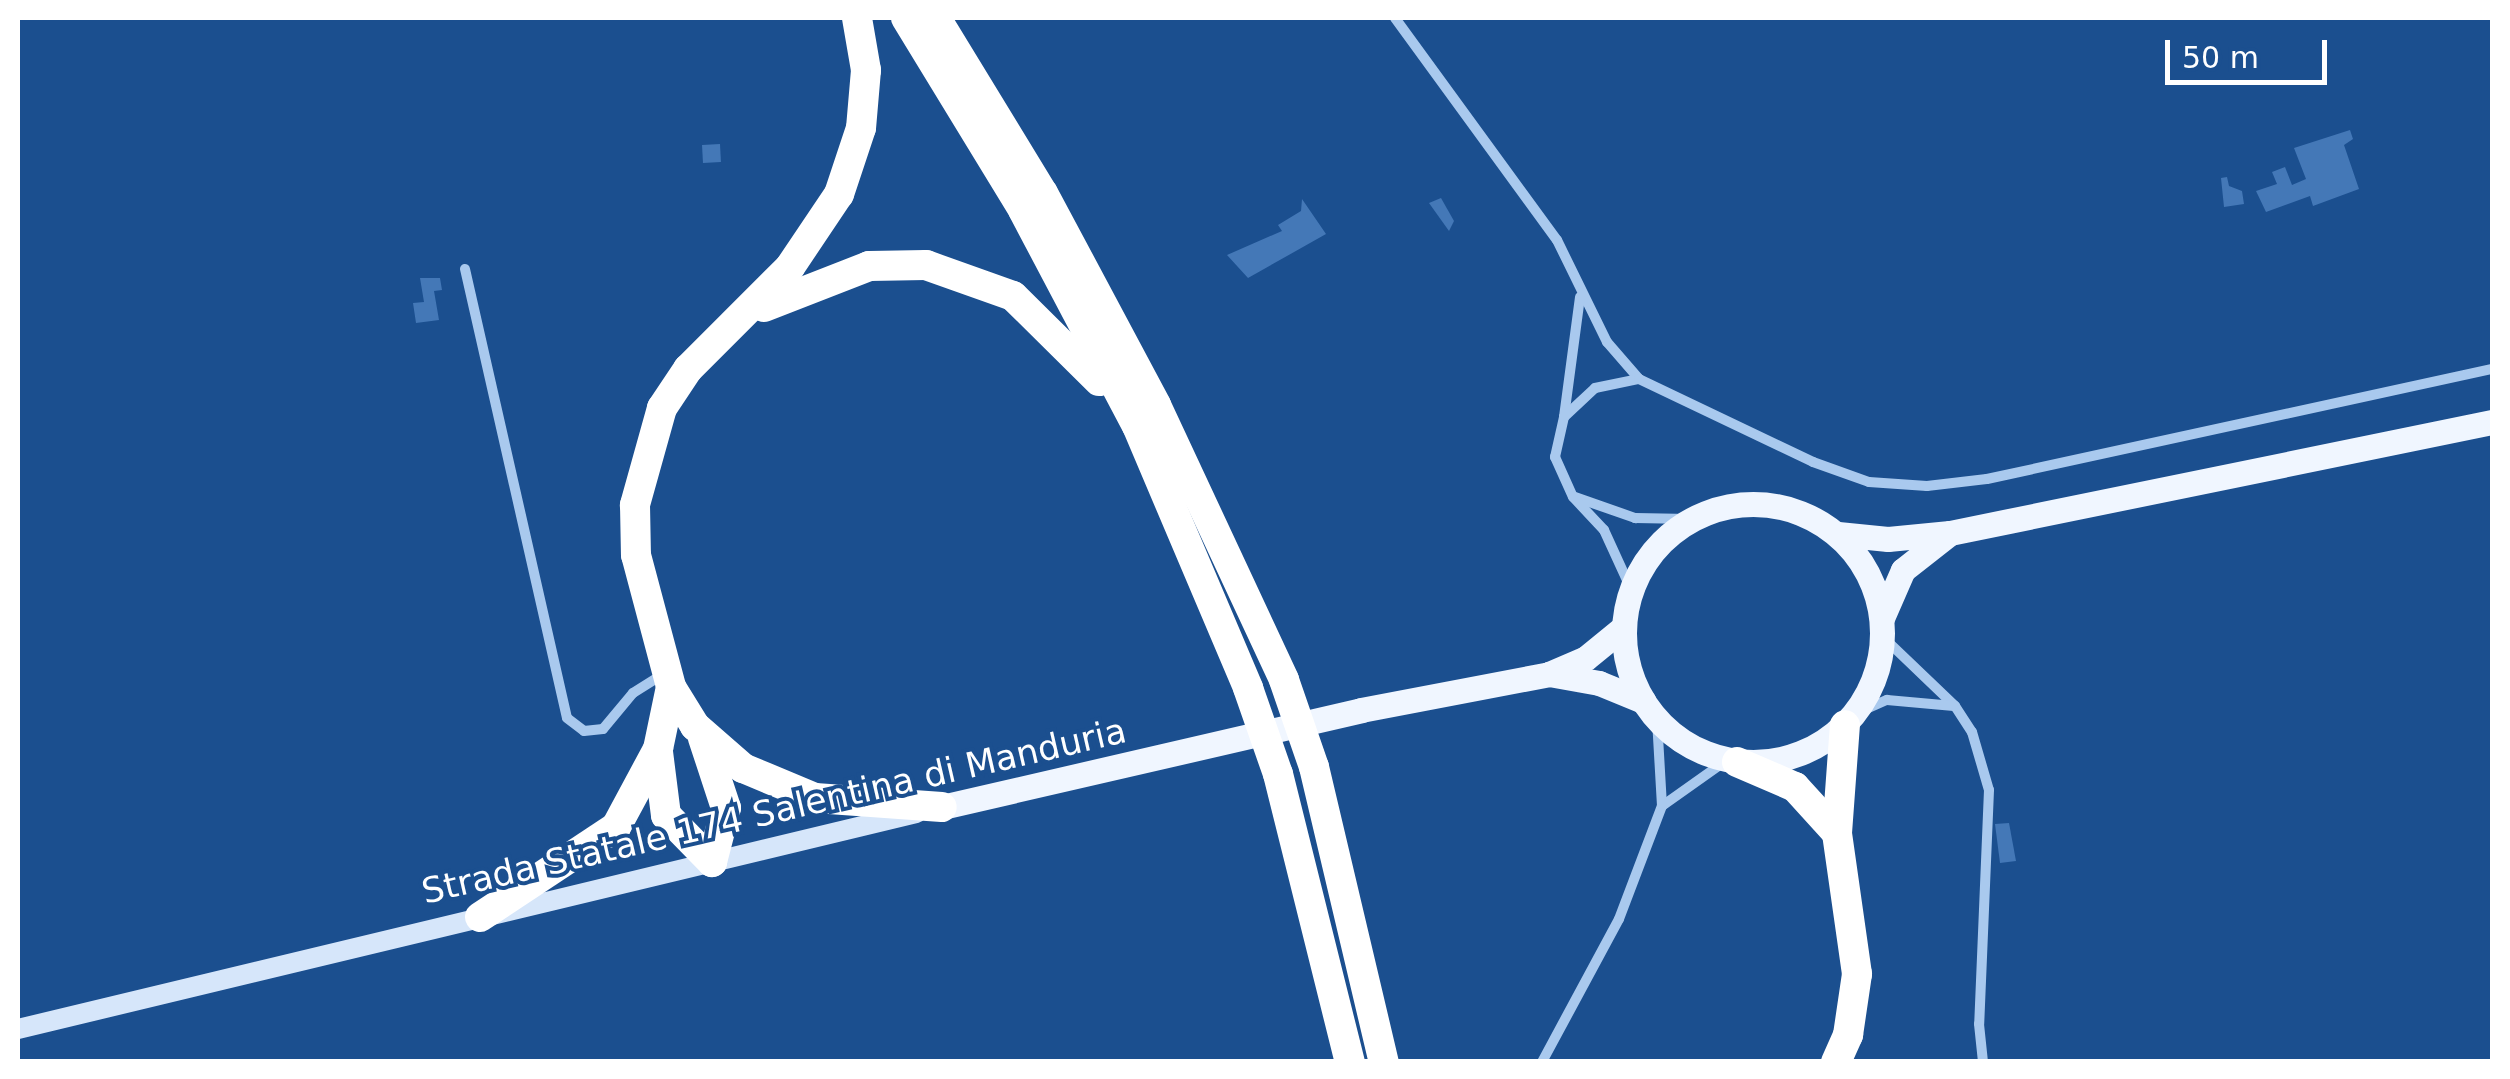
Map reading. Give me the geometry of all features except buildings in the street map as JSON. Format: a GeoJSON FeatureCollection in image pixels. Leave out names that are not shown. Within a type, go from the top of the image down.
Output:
{"type":"FeatureCollection","features":[{"type":"Feature","properties":{"kind":"highway"},"geometry":{"type":"LineString","coordinates":[[712,862],[726,808],[700,731],[668,680],[636,555],[634,504],[662,408],[688,369],[823,226],[849,170],[866,70],[857,18]]}},
{"type":"Feature","properties":{"kind":"highway"},"geometry":{"type":"LineString","coordinates":[[906,18],[1023,210],[1130,418],[1248,688],[1278,774],[1350,1062]]}},
{"type":"Feature","properties":{"kind":"highway"},"geometry":{"type":"LineString","coordinates":[[936,18],[1043,193],[1156,405],[1284,680],[1314,767],[1384,1062]]}},
{"type":"Feature","properties":{"kind":"highway"},"geometry":{"type":"LineString","coordinates":[[735,323],[798,289],[870,266],[926,264],[1013,296],[1080,358],[1130,418]]}},
{"type":"Feature","properties":{"kind":"highway"},"geometry":{"type":"LineString","coordinates":[[668,680],[658,749],[666,816],[712,862]]}},
{"type":"Feature","properties":{"kind":"highway"},"geometry":{"type":"LineString","coordinates":[[1836,1062],[1848,1034],[1857,974],[1837,833],[1850,719]]}},
{"type":"Feature","properties":{"kind":"highway"},"geometry":{"type":"LineString","coordinates":[[700,731],[743,768],[815,798],[942,807]]}},
{"type":"Feature","properties":{"kind":"highway"},"geometry":{"type":"LineString","coordinates":[[480,917],[616,827],[658,749]]}},
{"type":"Feature","properties":{"kind":"highway"},"geometry":{"type":"LineString","coordinates":[[1732,761],[1796,787],[1837,833]]}},
{"type":"Feature","properties":{"kind":"highway"},"geometry":{"type":"LineString","coordinates":[[1357,950],[1395,1024],[1405,1062]]}},
{"type":"Feature","properties":{"kind":"main road"},"geometry":{"type":"LineString","coordinates":[[1950,533],[1903,570],[1882,628],[1872,686],[1850,719],[1806,752],[1732,761],[1701,752],[1650,710],[1628,665],[1624,627],[1631,589],[1665,538],[1690,519],[1719,507],[1782,506],[1838,534],[1888,539],[1950,533],[2492,422]]}},
{"type":"Feature","properties":{"kind":"main road"},"geometry":{"type":"LineString","coordinates":[[1838,534],[1867,572],[1882,628]]}},
{"type":"Feature","properties":{"kind":"main road","name":"Strada Statale 174 Salentina di Manduria"},"geometry":{"type":"LineString","coordinates":[[18,1029],[1360,710],[1549,674],[1586,658],[1624,627]]}},
{"type":"Feature","properties":{"kind":"main road","name":"Strada Statale 174 Salentina di Manduria"},"geometry":{"type":"LineString","coordinates":[[1549,674],[1599,683],[1650,710]]}},
{"type":"Feature","properties":{"kind":"street"},"geometry":{"type":"LineString","coordinates":[[1395,18],[1557,240],[1580,296],[1639,379],[1813,462],[1869,482],[1927,486],[1987,479],[2492,368]]}},
{"type":"Feature","properties":{"kind":"street"},"geometry":{"type":"LineString","coordinates":[[464,268],[567,718],[584,731],[603,728],[633,694],[668,680]]}},
{"type":"Feature","properties":{"kind":"street"},"geometry":{"type":"LineString","coordinates":[[1580,296],[1555,457],[1572,496],[1604,530],[1631,589]]}},
{"type":"Feature","properties":{"kind":"street"},"geometry":{"type":"LineString","coordinates":[[1564,418],[1595,388],[1639,379]]}},
{"type":"Feature","properties":{"kind":"street"},"geometry":{"type":"LineString","coordinates":[[1572,496],[1636,518],[1690,519]]}},
{"type":"Feature","properties":{"kind":"street"},"geometry":{"type":"LineString","coordinates":[[1882,628],[1955,706],[1972,732],[1990,790],[1979,1024],[1983,1062]]}},
{"type":"Feature","properties":{"kind":"street"},"geometry":{"type":"LineString","coordinates":[[1850,719],[1887,700],[1955,706]]}},
{"type":"Feature","properties":{"kind":"street"},"geometry":{"type":"LineString","coordinates":[[1542,1062],[1619,919],[1662,806],[1650,710]]}},
{"type":"Feature","properties":{"kind":"street"},"geometry":{"type":"LineString","coordinates":[[1662,806],[1732,761]]}}]}
